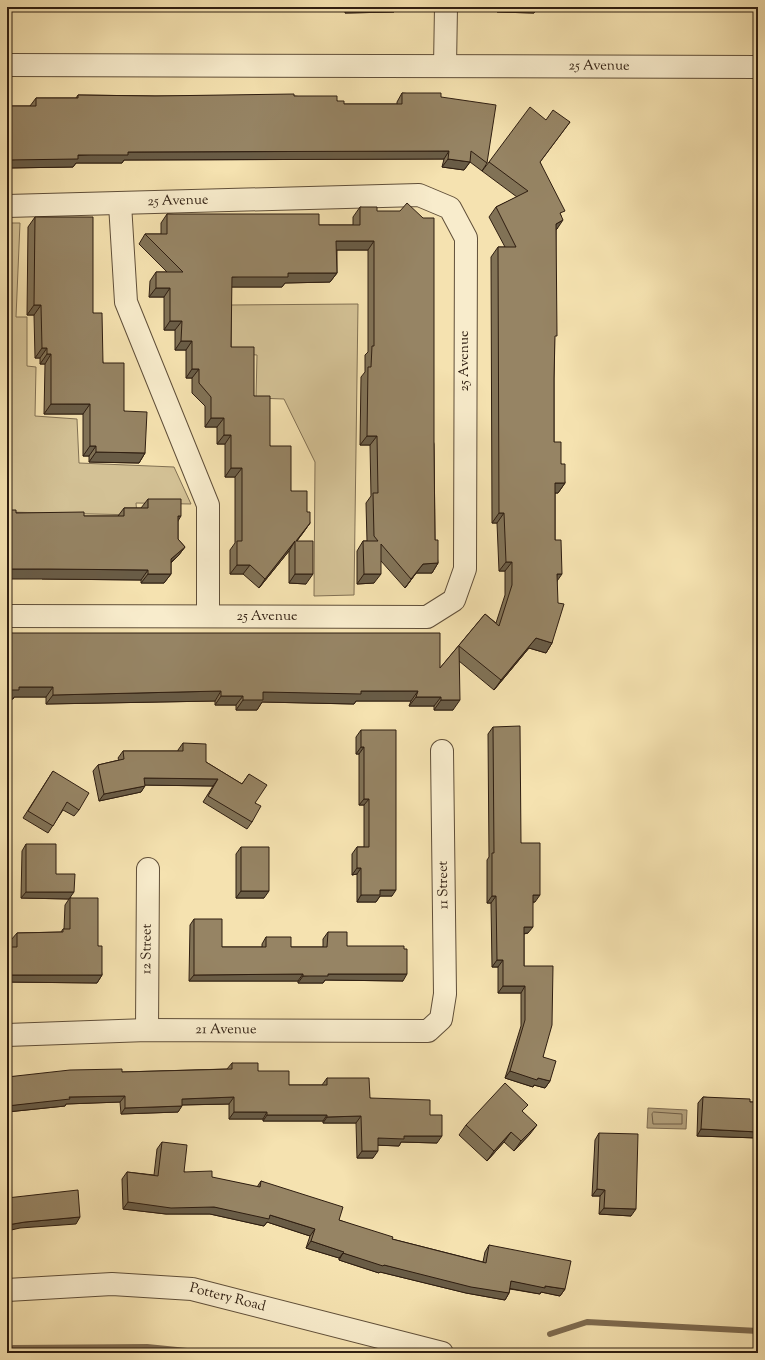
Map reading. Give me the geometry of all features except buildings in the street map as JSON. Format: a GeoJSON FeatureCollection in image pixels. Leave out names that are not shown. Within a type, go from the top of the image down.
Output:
{"type":"FeatureCollection","features":[{"type":"Feature","properties":{"kind":"street"},"geometry":{"type":"LineString","coordinates":[[445,66],[446,7]]}},
{"type":"Feature","properties":{"kind":"street","name":"25 Avenue"},"geometry":{"type":"LineString","coordinates":[[7,65],[758,67]]}},
{"type":"Feature","properties":{"kind":"street","name":"25 Avenue"},"geometry":{"type":"LineString","coordinates":[[7,206],[419,195],[450,208],[466,238],[464,569],[454,600],[427,617],[7,616]]}},
{"type":"Feature","properties":{"kind":"street"},"geometry":{"type":"LineString","coordinates":[[120,204],[126,302],[208,505],[208,616]]}},
{"type":"Feature","properties":{"kind":"street","name":"11 Street"},"geometry":{"type":"LineString","coordinates":[[441,1019],[445,994],[442,751]]}},
{"type":"Feature","properties":{"kind":"street","name":"12 Street"},"geometry":{"type":"LineString","coordinates":[[147,1030],[148,869]]}},
{"type":"Feature","properties":{"kind":"street","name":"21 Avenue"},"geometry":{"type":"LineString","coordinates":[[7,1035],[147,1030],[428,1031],[441,1019]]}},
{"type":"Feature","properties":{"kind":"street","name":"Pottery Road"},"geometry":{"type":"LineString","coordinates":[[7,1290],[112,1284],[192,1289],[442,1353]]}},
{"type":"Feature","properties":{"kind":"shaded area"},"geometry":{"type":"Polygon","coordinates":[[[7,223],[20,223],[16,317],[27,317],[27,366],[36,367],[35,416],[77,419],[79,463],[174,467],[191,504],[136,503],[137,515],[7,512],[7,223]]]}},
{"type":"Feature","properties":{"kind":"shaded area"},"geometry":{"type":"Polygon","coordinates":[[[358,304],[354,595],[314,596],[315,462],[284,399],[256,398],[257,355],[230,353],[231,305],[358,304]]]}},
{"type":"Feature","properties":{"kind":"water"},"geometry":{"type":"Polygon","coordinates":[[[648,1108],[687,1110],[686,1129],[647,1128],[648,1108]]]}},
{"type":"Feature","properties":{"kind":"waterway"},"geometry":{"type":"LineString","coordinates":[[550,1334],[587,1322],[758,1331]]}},
{"type":"Feature","properties":{"kind":"waterway"},"geometry":{"type":"LineString","coordinates":[[7,1350],[14,1348],[147,1347],[207,1353]]}}]}
